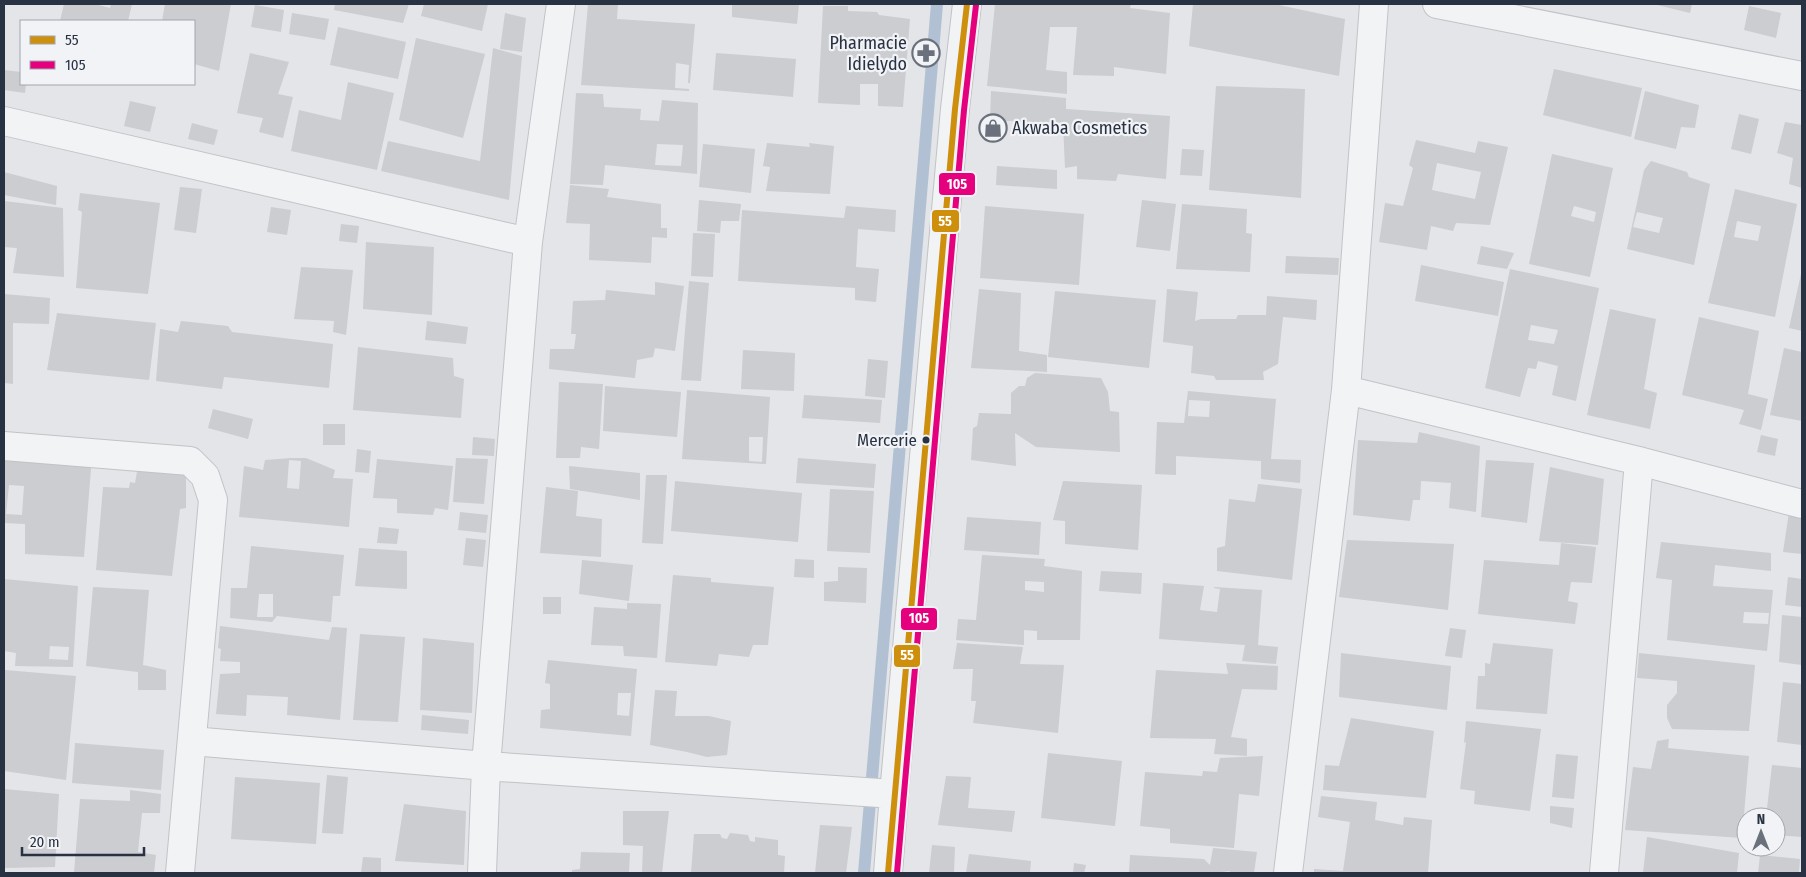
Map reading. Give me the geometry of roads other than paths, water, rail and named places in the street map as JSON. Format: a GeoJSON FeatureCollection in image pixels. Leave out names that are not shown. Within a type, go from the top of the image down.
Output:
{"type":"FeatureCollection","features":[{"type":"Feature","properties":{"kind":"street"},"geometry":{"type":"LineString","coordinates":[[482,873],[486,766],[528,242],[561,4]]}},
{"type":"Feature","properties":{"kind":"street"},"geometry":{"type":"LineString","coordinates":[[888,873],[955,110],[967,4]]}},
{"type":"Feature","properties":{"kind":"street"},"geometry":{"type":"LineString","coordinates":[[1288,873],[1346,390],[1374,4]]}},
{"type":"Feature","properties":{"kind":"street"},"geometry":{"type":"LineString","coordinates":[[1437,4],[1802,76]]}},
{"type":"Feature","properties":{"kind":"street"},"geometry":{"type":"LineString","coordinates":[[4,121],[528,242]]}},
{"type":"Feature","properties":{"kind":"street"},"geometry":{"type":"LineString","coordinates":[[1346,390],[1639,461],[1802,504]]}},
{"type":"Feature","properties":{"kind":"street"},"geometry":{"type":"LineString","coordinates":[[4,446],[190,461],[205,476],[213,500],[180,873]]}},
{"type":"Feature","properties":{"kind":"street"},"geometry":{"type":"LineString","coordinates":[[1604,873],[1639,461]]}},
{"type":"Feature","properties":{"kind":"street"},"geometry":{"type":"LineString","coordinates":[[192,741],[486,766],[894,794]]}},
{"type":"Feature","properties":{"kind":"waterway"},"geometry":{"type":"LineString","coordinates":[[864,873],[937,4]]}},
{"type":"Feature","properties":{"kind":"place","name":"Pharmacie Idielydo"},"geometry":{"type":"Point","coordinates":[926,53]}},
{"type":"Feature","properties":{"kind":"place","name":"Akwaba Cosmetics"},"geometry":{"type":"Point","coordinates":[993,128]}},
{"type":"Feature","properties":{"kind":"place","name":"Mercerie"},"geometry":{"type":"Point","coordinates":[926,440]}}]}
